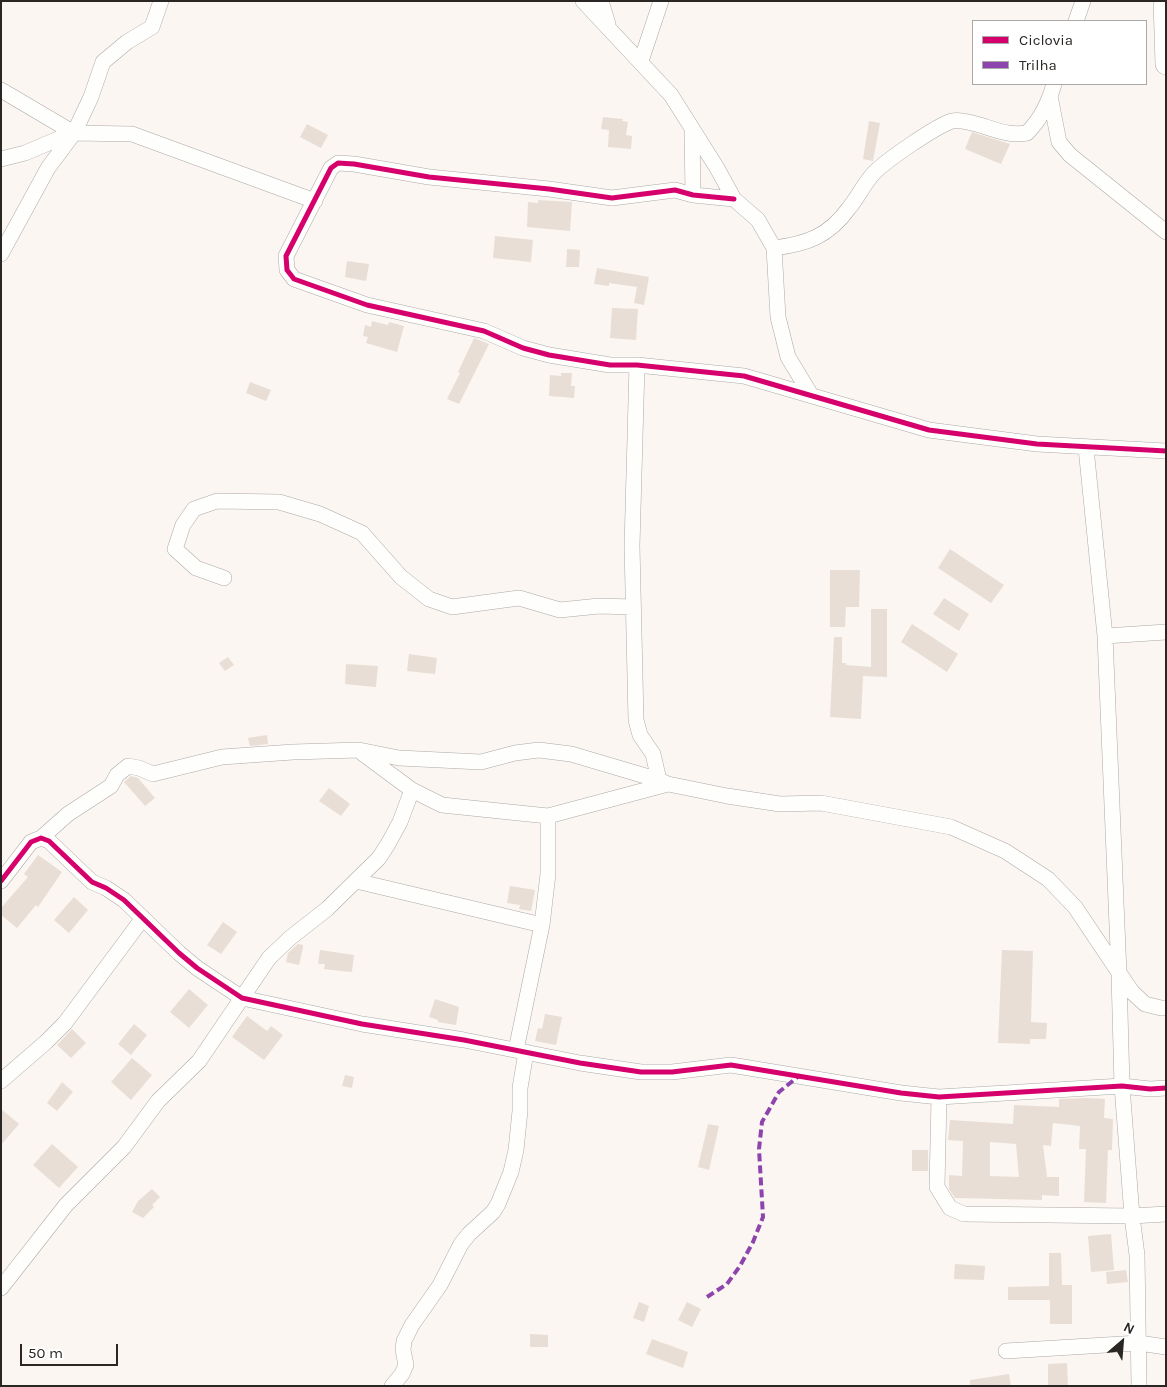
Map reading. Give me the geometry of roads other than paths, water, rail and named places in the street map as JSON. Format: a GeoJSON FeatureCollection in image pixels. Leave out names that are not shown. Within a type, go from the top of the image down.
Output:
{"type":"FeatureCollection","features":[{"type":"Feature","properties":{"kind":"main road"},"geometry":{"type":"LineString","coordinates":[[1164,1],[1166,64]]}},
{"type":"Feature","properties":{"kind":"street"},"geometry":{"type":"LineString","coordinates":[[1,254],[48,168],[74,132],[91,97],[103,62],[127,42],[152,27],[161,1]]}},
{"type":"Feature","properties":{"kind":"street"},"geometry":{"type":"LineString","coordinates":[[583,1],[671,95],[734,198],[758,220],[774,248],[778,317],[788,357],[811,395]]}},
{"type":"Feature","properties":{"kind":"street"},"geometry":{"type":"LineString","coordinates":[[601,1],[609,28]]}},
{"type":"Feature","properties":{"kind":"street"},"geometry":{"type":"LineString","coordinates":[[641,61],[661,1]]}},
{"type":"Feature","properties":{"kind":"street"},"geometry":{"type":"LineString","coordinates":[[1076,20],[1083,1]]}},
{"type":"Feature","properties":{"kind":"street"},"geometry":{"type":"LineString","coordinates":[[1,90],[74,132]]}},
{"type":"Feature","properties":{"kind":"street"},"geometry":{"type":"LineString","coordinates":[[1052,90],[1059,142],[1070,155],[1166,232]]}},
{"type":"Feature","properties":{"kind":"street"},"geometry":{"type":"LineString","coordinates":[[774,248],[799,245],[826,232],[848,210],[872,175],[882,165],[934,130],[954,121],[973,123],[1010,134],[1027,134],[1038,123],[1052,90]]}},
{"type":"Feature","properties":{"kind":"street"},"geometry":{"type":"LineString","coordinates":[[692,131],[693,195]]}},
{"type":"Feature","properties":{"kind":"street"},"geometry":{"type":"LineString","coordinates":[[1,159],[25,154],[74,132],[132,134],[315,201]]}},
{"type":"Feature","properties":{"kind":"street"},"geometry":{"type":"LineString","coordinates":[[734,198],[693,195],[675,190],[612,198],[429,177],[338,163],[331,168],[286,256],[287,270],[294,279],[367,305],[484,332],[532,351],[602,364],[637,365],[744,376],[929,430],[1037,444],[1166,451]]}},
{"type":"Feature","properties":{"kind":"street"},"geometry":{"type":"LineString","coordinates":[[637,365],[632,546],[636,720],[640,735],[653,754],[663,782]]}},
{"type":"Feature","properties":{"kind":"street"},"geometry":{"type":"LineString","coordinates":[[1086,448],[1104,636],[1122,1086],[1132,1216],[1137,1255],[1139,1386]]}},
{"type":"Feature","properties":{"kind":"street"},"geometry":{"type":"LineString","coordinates":[[224,578],[196,568],[175,549],[183,525],[194,509],[217,501],[279,502],[320,514],[362,533],[401,577],[429,599],[452,607],[519,598],[560,610],[599,606],[633,607]]}},
{"type":"Feature","properties":{"kind":"street"},"geometry":{"type":"LineString","coordinates":[[1104,636],[1166,632]]}},
{"type":"Feature","properties":{"kind":"street"},"geometry":{"type":"LineString","coordinates":[[358,750],[412,790],[442,805],[548,816],[663,782]]}},
{"type":"Feature","properties":{"kind":"street"},"geometry":{"type":"LineString","coordinates":[[2,879],[31,842],[40,838],[68,814],[110,786],[117,775],[128,766],[154,774],[222,757],[358,750],[399,758],[481,762],[515,753],[539,750],[571,754],[663,782],[780,804],[821,803],[951,827],[1005,851],[1048,879],[1075,907],[1132,992],[1145,1004],[1166,1008]]}},
{"type":"Feature","properties":{"kind":"street"},"geometry":{"type":"LineString","coordinates":[[1,1288],[66,1205],[124,1147],[158,1101],[199,1061],[269,958],[290,938],[327,909],[379,858],[400,822],[412,790]]}},
{"type":"Feature","properties":{"kind":"street"},"geometry":{"type":"LineString","coordinates":[[392,1386],[402,1374],[406,1365],[403,1350],[404,1341],[412,1325],[440,1285],[461,1244],[493,1212],[511,1172],[516,1150],[520,1111],[521,1051],[542,925],[548,874],[548,816]]}},
{"type":"Feature","properties":{"kind":"street"},"geometry":{"type":"LineString","coordinates":[[40,838],[49,841],[92,882],[106,888],[124,900],[197,968],[242,998],[362,1024],[464,1040],[580,1063],[641,1072],[672,1072],[731,1065],[902,1093],[939,1096],[1122,1086],[1150,1089],[1166,1088]]}},
{"type":"Feature","properties":{"kind":"street"},"geometry":{"type":"LineString","coordinates":[[356,881],[542,925]]}},
{"type":"Feature","properties":{"kind":"street"},"geometry":{"type":"LineString","coordinates":[[1,1081],[65,1023],[144,918]]}},
{"type":"Feature","properties":{"kind":"street"},"geometry":{"type":"LineString","coordinates":[[939,1096],[937,1187],[950,1208],[964,1214],[1132,1216],[1166,1214]]}},
{"type":"Feature","properties":{"kind":"street"},"geometry":{"type":"LineString","coordinates":[[1006,1351],[1138,1343],[1166,1347]]}}]}
